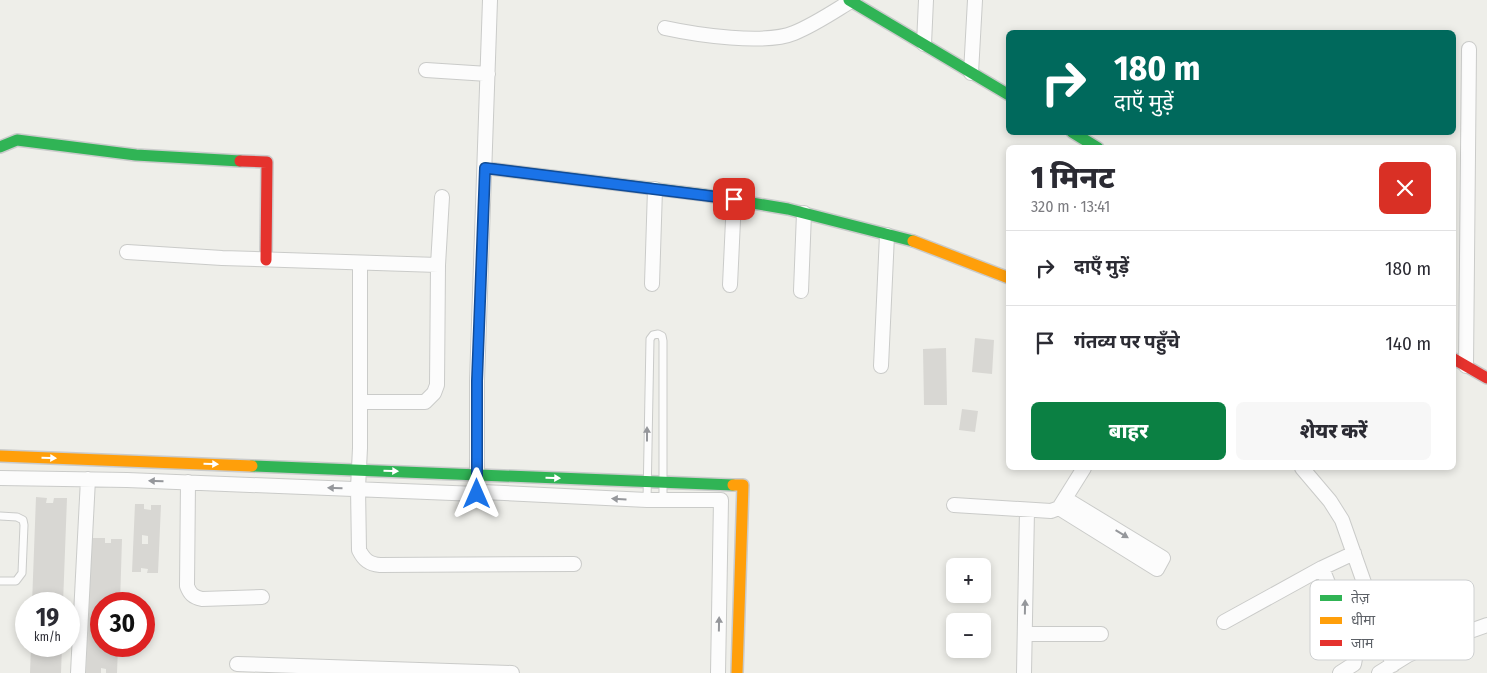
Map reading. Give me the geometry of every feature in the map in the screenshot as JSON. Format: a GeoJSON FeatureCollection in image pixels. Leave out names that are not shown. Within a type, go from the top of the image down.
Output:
{"type":"FeatureCollection","features":[{"type":"Feature","properties":{"kind":"street"},"geometry":{"type":"LineString","coordinates":[[477,494],[477,381],[490,0]]}},
{"type":"Feature","properties":{"kind":"street"},"geometry":{"type":"LineString","coordinates":[[924,44],[926,0]]}},
{"type":"Feature","properties":{"kind":"street"},"geometry":{"type":"LineString","coordinates":[[971,73],[975,0]]}},
{"type":"Feature","properties":{"kind":"street"},"geometry":{"type":"LineString","coordinates":[[665,28],[708,35],[780,37],[794,33],[850,1],[1006,93]]}},
{"type":"Feature","properties":{"kind":"street"},"geometry":{"type":"LineString","coordinates":[[1466,366],[1469,48]]}},
{"type":"Feature","properties":{"kind":"street"},"geometry":{"type":"LineString","coordinates":[[426,70],[488,74]]}},
{"type":"Feature","properties":{"kind":"street"},"geometry":{"type":"LineString","coordinates":[[1077,135],[1093,145]]}},
{"type":"Feature","properties":{"kind":"street"},"geometry":{"type":"LineString","coordinates":[[0,146],[17,140],[136,155],[267,162],[266,260]]}},
{"type":"Feature","properties":{"kind":"street"},"geometry":{"type":"LineString","coordinates":[[485,168],[734,199],[804,213],[920,243],[1006,277]]}},
{"type":"Feature","properties":{"kind":"street"},"geometry":{"type":"LineString","coordinates":[[652,284],[655,189]]}},
{"type":"Feature","properties":{"kind":"street"},"geometry":{"type":"LineString","coordinates":[[360,402],[424,402],[434,393],[437,385],[438,265],[442,198]]}},
{"type":"Feature","properties":{"kind":"street"},"geometry":{"type":"LineString","coordinates":[[730,285],[734,199]]}},
{"type":"Feature","properties":{"kind":"street"},"geometry":{"type":"LineString","coordinates":[[801,291],[804,213]]}},
{"type":"Feature","properties":{"kind":"street"},"geometry":{"type":"LineString","coordinates":[[881,366],[886,234]]}},
{"type":"Feature","properties":{"kind":"street"},"geometry":{"type":"LineString","coordinates":[[127,252],[266,260],[438,265]]}},
{"type":"Feature","properties":{"kind":"street"},"geometry":{"type":"LineString","coordinates":[[360,263],[359,550],[366,562],[374,564],[574,564]]}},
{"type":"Feature","properties":{"kind":"street"},"geometry":{"type":"LineString","coordinates":[[1456,360],[1487,378]]}},
{"type":"Feature","properties":{"kind":"street"},"geometry":{"type":"LineString","coordinates":[[0,456],[743,485],[737,673]]}},
{"type":"Feature","properties":{"kind":"street"},"geometry":{"type":"LineString","coordinates":[[954,505],[1051,511],[1063,503],[1083,470]]}},
{"type":"Feature","properties":{"kind":"street"},"geometry":{"type":"LineString","coordinates":[[1304,470],[1336,510],[1363,580]]}},
{"type":"Feature","properties":{"kind":"street"},"geometry":{"type":"LineString","coordinates":[[0,478],[188,482],[477,494],[482,492],[647,500],[721,500],[718,673]]}},
{"type":"Feature","properties":{"kind":"street"},"geometry":{"type":"LineString","coordinates":[[78,673],[88,479]]}},
{"type":"Feature","properties":{"kind":"street"},"geometry":{"type":"LineString","coordinates":[[188,482],[187,586],[190,593],[194,597],[202,599],[262,597]]}},
{"type":"Feature","properties":{"kind":"street"},"geometry":{"type":"LineString","coordinates":[[1063,503],[1163,558],[1157,568],[1063,503]]}},
{"type":"Feature","properties":{"kind":"street"},"geometry":{"type":"LineString","coordinates":[[1024,673],[1027,510]]}},
{"type":"Feature","properties":{"kind":"street"},"geometry":{"type":"LineString","coordinates":[[1224,622],[1322,568],[1354,553]]}},
{"type":"Feature","properties":{"kind":"street"},"geometry":{"type":"LineString","coordinates":[[1322,568],[1327,580]]}},
{"type":"Feature","properties":{"kind":"street"},"geometry":{"type":"LineString","coordinates":[[1474,629],[1487,624]]}},
{"type":"Feature","properties":{"kind":"street"},"geometry":{"type":"LineString","coordinates":[[1025,634],[1101,634]]}},
{"type":"Feature","properties":{"kind":"street"},"geometry":{"type":"LineString","coordinates":[[1340,673],[1354,664],[1355,660]]}},
{"type":"Feature","properties":{"kind":"street"},"geometry":{"type":"LineString","coordinates":[[1391,660],[1393,665]]}},
{"type":"Feature","properties":{"kind":"street"},"geometry":{"type":"LineString","coordinates":[[1379,673],[1400,660]]}},
{"type":"Feature","properties":{"kind":"street"},"geometry":{"type":"LineString","coordinates":[[237,664],[512,673]]}},
{"type":"Feature","properties":{"kind":"lane"},"geometry":{"type":"LineString","coordinates":[[647,500],[650,339],[653,335],[658,334],[662,336],[663,341],[663,500]]}},
{"type":"Feature","properties":{"kind":"lane"},"geometry":{"type":"LineString","coordinates":[[0,516],[17,517],[23,520],[24,525],[22,573],[20,578],[0,581]]}},
{"type":"Feature","properties":{"kind":"building"},"geometry":{"type":"Polygon","coordinates":[[[975,338],[994,340],[992,374],[972,372],[975,338]]]}},
{"type":"Feature","properties":{"kind":"building"},"geometry":{"type":"Polygon","coordinates":[[[946,348],[947,405],[924,405],[923,349],[946,348]]]}},
{"type":"Feature","properties":{"kind":"building"},"geometry":{"type":"Polygon","coordinates":[[[962,409],[978,411],[975,432],[959,430],[962,409]]]}},
{"type":"Feature","properties":{"kind":"building"},"geometry":{"type":"Polygon","coordinates":[[[36,497],[47,498],[46,503],[53,503],[54,498],[67,498],[63,592],[32,592],[36,497]]]}},
{"type":"Feature","properties":{"kind":"building"},"geometry":{"type":"Polygon","coordinates":[[[135,504],[144,504],[144,509],[151,510],[151,505],[161,505],[158,573],[147,573],[148,569],[141,568],[141,572],[132,572],[135,504]],[[142,535],[142,544],[148,544],[148,536],[142,535]]]}},
{"type":"Feature","properties":{"kind":"building"},"geometry":{"type":"Polygon","coordinates":[[[90,538],[105,538],[105,543],[111,543],[111,539],[122,539],[120,592],[90,592],[90,657],[118,657],[117,673],[106,673],[106,669],[101,668],[101,673],[86,673],[90,538]]]}},
{"type":"Feature","properties":{"kind":"building"},"geometry":{"type":"Polygon","coordinates":[[[31,657],[62,657],[61,673],[30,673],[31,657]]]}},
{"type":"Feature","properties":{"kind":"traffic: fast"},"geometry":{"type":"LineString","coordinates":[[849,0],[1006,93]]}},
{"type":"Feature","properties":{"kind":"traffic: fast"},"geometry":{"type":"LineString","coordinates":[[1077,135],[1093,145]]}},
{"type":"Feature","properties":{"kind":"traffic: fast"},"geometry":{"type":"LineString","coordinates":[[0,147],[17,140],[136,155],[240,161]]}},
{"type":"Feature","properties":{"kind":"traffic: fast"},"geometry":{"type":"LineString","coordinates":[[485,168],[704,195],[788,209],[913,241]]}},
{"type":"Feature","properties":{"kind":"traffic: fast"},"geometry":{"type":"LineString","coordinates":[[252,466],[733,485]]}},
{"type":"Feature","properties":{"kind":"traffic: slow"},"geometry":{"type":"LineString","coordinates":[[913,241],[1006,277]]}},
{"type":"Feature","properties":{"kind":"traffic: slow"},"geometry":{"type":"LineString","coordinates":[[0,456],[252,466]]}},
{"type":"Feature","properties":{"kind":"traffic: slow"},"geometry":{"type":"LineString","coordinates":[[733,485],[743,485],[737,673]]}},
{"type":"Feature","properties":{"kind":"traffic: jam"},"geometry":{"type":"LineString","coordinates":[[240,161],[267,162],[266,260]]}},
{"type":"Feature","properties":{"kind":"traffic: jam"},"geometry":{"type":"LineString","coordinates":[[1456,360],[1487,378]]}},
{"type":"Feature","properties":{"kind":"route"},"geometry":{"type":"LineString","coordinates":[[477,494],[477,381],[485,168],[734,199]]}}]}
